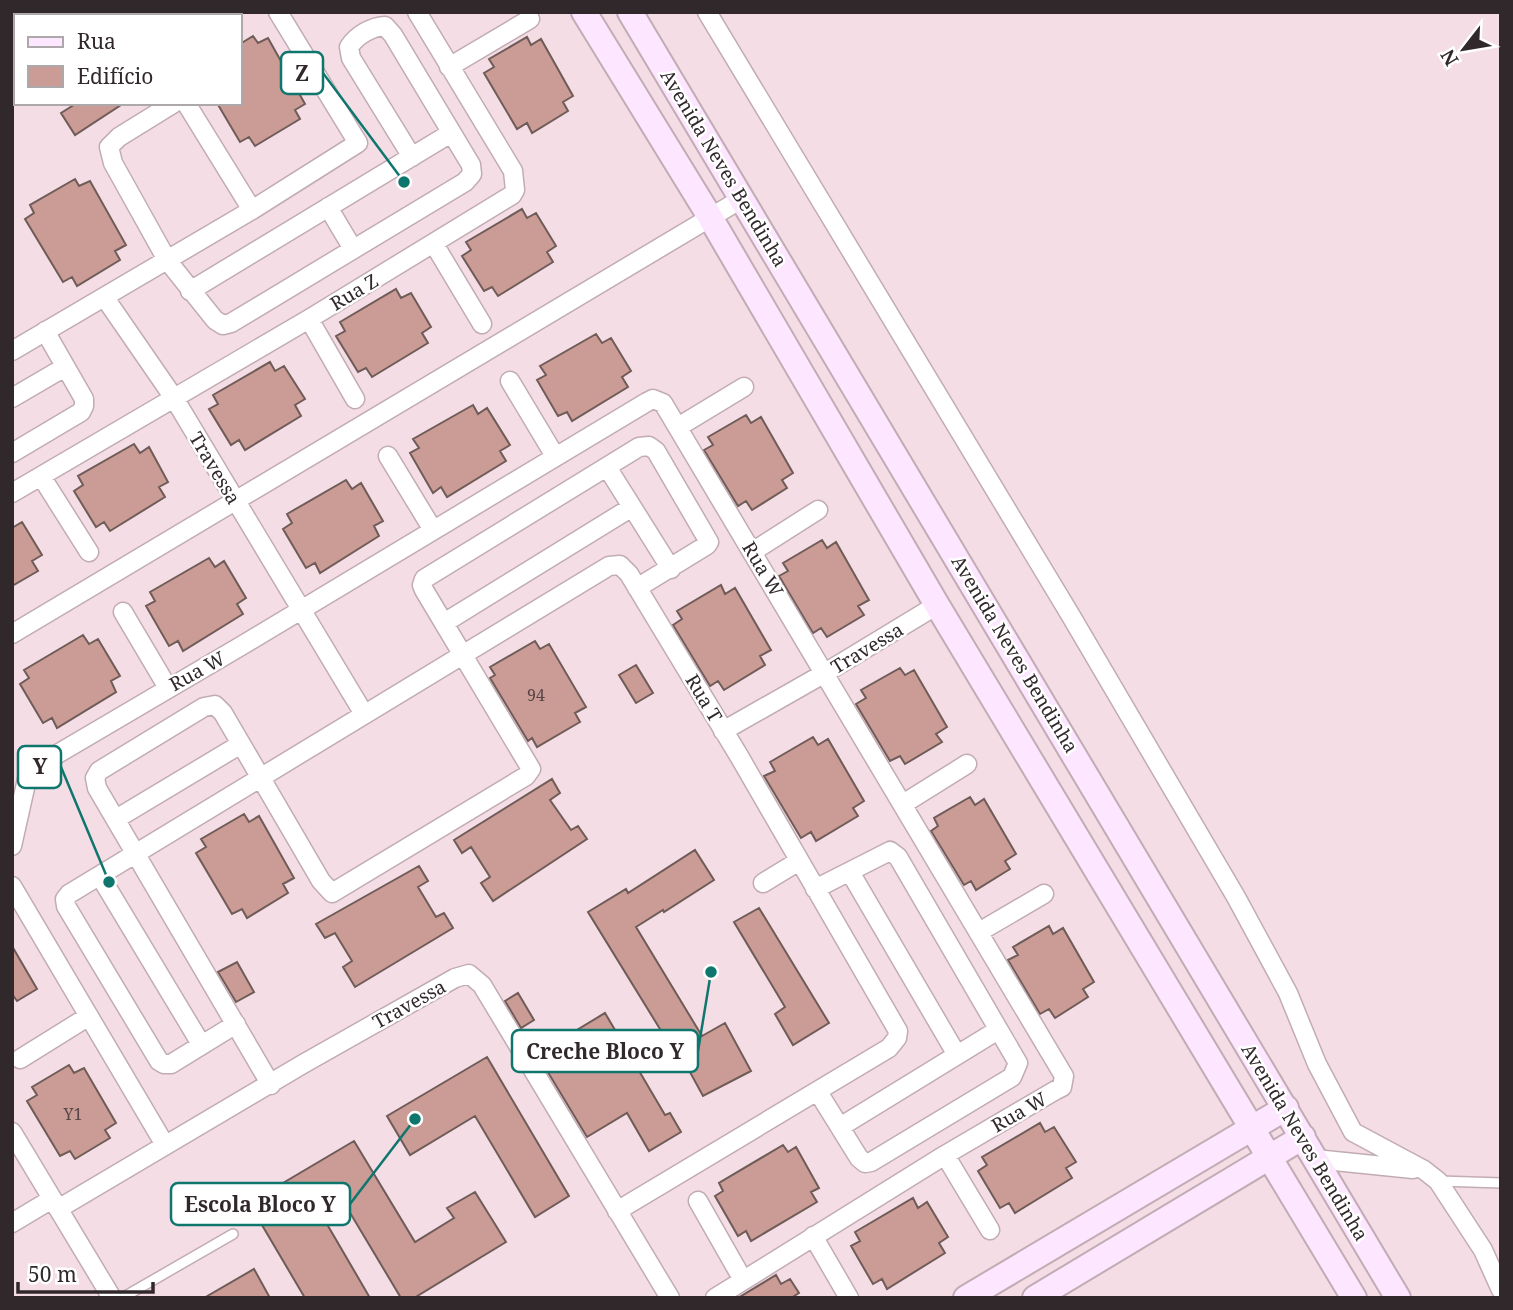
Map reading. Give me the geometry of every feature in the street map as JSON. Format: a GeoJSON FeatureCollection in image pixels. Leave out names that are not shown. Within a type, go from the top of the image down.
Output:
{"type":"FeatureCollection","features":[{"type":"Feature","properties":{"kind":"street"},"geometry":{"type":"LineString","coordinates":[[12,351],[105,298],[358,143],[278,12]]}},
{"type":"Feature","properties":{"kind":"street","name":"Rua Z"},"geometry":{"type":"LineString","coordinates":[[12,493],[434,244],[507,199],[515,191],[513,171],[417,12]]}},
{"type":"Feature","properties":{"kind":"street","name":"Avenida Neves Bendinha"},"geometry":{"type":"LineString","coordinates":[[584,12],[710,217],[937,605],[1354,1298]]}},
{"type":"Feature","properties":{"kind":"street","name":"Avenida Neves Bendinha"},"geometry":{"type":"LineString","coordinates":[[630,12],[1286,1108],[1319,1152],[1334,1190],[1398,1298]]}},
{"type":"Feature","properties":{"kind":"street"},"geometry":{"type":"LineString","coordinates":[[707,12],[1064,604],[1236,897],[1288,993],[1317,1064],[1353,1132],[1431,1175],[1483,1250],[1501,1290]]}},
{"type":"Feature","properties":{"kind":"street"},"geometry":{"type":"LineString","coordinates":[[449,66],[530,19]]}},
{"type":"Feature","properties":{"kind":"street"},"geometry":{"type":"LineString","coordinates":[[171,105],[109,147],[113,163],[167,260],[190,291],[215,320],[223,325],[231,323],[465,182],[472,174],[471,165],[393,35],[385,26],[375,27],[354,40],[349,47],[351,58],[411,157]]}},
{"type":"Feature","properties":{"kind":"street"},"geometry":{"type":"LineString","coordinates":[[187,105],[251,210]]}},
{"type":"Feature","properties":{"kind":"street"},"geometry":{"type":"LineString","coordinates":[[190,291],[452,133]]}},
{"type":"Feature","properties":{"kind":"street"},"geometry":{"type":"LineString","coordinates":[[12,634],[743,198]]}},
{"type":"Feature","properties":{"kind":"street"},"geometry":{"type":"LineString","coordinates":[[328,207],[353,249]]}},
{"type":"Feature","properties":{"kind":"street"},"geometry":{"type":"LineString","coordinates":[[434,244],[482,324]]}},
{"type":"Feature","properties":{"kind":"street","name":"Travessa"},"geometry":{"type":"LineString","coordinates":[[105,298],[173,398],[364,714]]}},
{"type":"Feature","properties":{"kind":"street"},"geometry":{"type":"LineString","coordinates":[[309,319],[355,399]]}},
{"type":"Feature","properties":{"kind":"street"},"geometry":{"type":"LineString","coordinates":[[12,453],[81,412],[84,407],[83,399],[45,331]]}},
{"type":"Feature","properties":{"kind":"street"},"geometry":{"type":"LineString","coordinates":[[12,398],[65,366]]}},
{"type":"Feature","properties":{"kind":"street"},"geometry":{"type":"LineString","coordinates":[[510,381],[555,456]]}},
{"type":"Feature","properties":{"kind":"street"},"geometry":{"type":"LineString","coordinates":[[678,427],[744,387]]}},
{"type":"Feature","properties":{"kind":"street","name":"Rua W"},"geometry":{"type":"LineString","coordinates":[[12,846],[27,779],[34,768],[555,456],[653,399],[663,402],[1062,1072],[1064,1081],[1062,1087],[945,1155],[715,1298]]}},
{"type":"Feature","properties":{"kind":"street"},"geometry":{"type":"LineString","coordinates":[[271,1085],[97,788],[95,778],[99,771],[204,707],[215,705],[223,713],[321,881],[332,893],[526,775],[531,769],[424,590],[424,579],[639,447],[649,446],[656,451],[709,542],[671,569],[637,588]]}},
{"type":"Feature","properties":{"kind":"street"},"geometry":{"type":"LineString","coordinates":[[388,456],[433,530]]}},
{"type":"Feature","properties":{"kind":"street"},"geometry":{"type":"LineString","coordinates":[[607,467],[671,569]]}},
{"type":"Feature","properties":{"kind":"street"},"geometry":{"type":"LineString","coordinates":[[41,476],[89,552]]}},
{"type":"Feature","properties":{"kind":"street"},"geometry":{"type":"LineString","coordinates":[[444,623],[632,507]]}},
{"type":"Feature","properties":{"kind":"street"},"geometry":{"type":"LineString","coordinates":[[752,552],[818,510]]}},
{"type":"Feature","properties":{"kind":"street","name":"Rua T"},"geometry":{"type":"LineString","coordinates":[[236,1024],[171,1064],[159,1061],[65,906],[65,899],[260,776],[609,566],[616,564],[624,567],[723,730],[898,1031],[897,1038],[889,1048],[617,1211]]}},
{"type":"Feature","properties":{"kind":"street","name":"Travessa"},"geometry":{"type":"LineString","coordinates":[[723,730],[825,673],[937,605]]}},
{"type":"Feature","properties":{"kind":"street"},"geometry":{"type":"LineString","coordinates":[[123,612],[167,688]]}},
{"type":"Feature","properties":{"kind":"street"},"geometry":{"type":"LineString","coordinates":[[116,819],[241,744]]}},
{"type":"Feature","properties":{"kind":"street"},"geometry":{"type":"LineString","coordinates":[[903,804],[967,764]]}},
{"type":"Feature","properties":{"kind":"street"},"geometry":{"type":"LineString","coordinates":[[815,889],[885,852],[890,851],[898,857],[1017,1063],[1012,1077],[871,1162],[865,1163],[859,1158],[818,1092]]}},
{"type":"Feature","properties":{"kind":"street"},"geometry":{"type":"LineString","coordinates":[[762,883],[799,861]]}},
{"type":"Feature","properties":{"kind":"street"},"geometry":{"type":"LineString","coordinates":[[850,872],[957,1055]]}},
{"type":"Feature","properties":{"kind":"street"},"geometry":{"type":"LineString","coordinates":[[100,876],[201,1044]]}},
{"type":"Feature","properties":{"kind":"street"},"geometry":{"type":"LineString","coordinates":[[12,886],[165,1145]]}},
{"type":"Feature","properties":{"kind":"street"},"geometry":{"type":"LineString","coordinates":[[979,932],[1044,894]]}},
{"type":"Feature","properties":{"kind":"street","name":"Travessa"},"geometry":{"type":"LineString","coordinates":[[12,1223],[55,1204],[165,1145],[455,978],[469,974],[482,985],[670,1298]]}},
{"type":"Feature","properties":{"kind":"street"},"geometry":{"type":"LineString","coordinates":[[20,1059],[89,1016]]}},
{"type":"Feature","properties":{"kind":"street"},"geometry":{"type":"LineString","coordinates":[[840,1127],[998,1030]]}},
{"type":"Feature","properties":{"kind":"street"},"geometry":{"type":"LineString","coordinates":[[1222,1079],[1231,1082],[1241,1080],[1249,1074],[1256,1058]]}},
{"type":"Feature","properties":{"kind":"street"},"geometry":{"type":"LineString","coordinates":[[966,1298],[1286,1108]]}},
{"type":"Feature","properties":{"kind":"street"},"geometry":{"type":"LineString","coordinates":[[12,1132],[112,1298]]}},
{"type":"Feature","properties":{"kind":"street"},"geometry":{"type":"LineString","coordinates":[[1319,1152],[1353,1132]]}},
{"type":"Feature","properties":{"kind":"street"},"geometry":{"type":"LineString","coordinates":[[1035,1298],[1270,1157],[1319,1152],[1431,1175]]}},
{"type":"Feature","properties":{"kind":"street"},"geometry":{"type":"LineString","coordinates":[[945,1155],[990,1230]]}},
{"type":"Feature","properties":{"kind":"street"},"geometry":{"type":"LineString","coordinates":[[1201,1158],[1211,1161],[1218,1169],[1221,1179],[1218,1188]]}},
{"type":"Feature","properties":{"kind":"street"},"geometry":{"type":"LineString","coordinates":[[1300,1207],[1304,1195],[1310,1189],[1323,1187],[1334,1190]]}},
{"type":"Feature","properties":{"kind":"street"},"geometry":{"type":"LineString","coordinates":[[698,1201],[743,1280]]}},
{"type":"Feature","properties":{"kind":"street"},"geometry":{"type":"LineString","coordinates":[[813,1236],[849,1298]]}},
{"type":"Feature","properties":{"kind":"lane"},"geometry":{"type":"LineString","coordinates":[[1431,1175],[1501,1183]]}},
{"type":"Feature","properties":{"kind":"lane"},"geometry":{"type":"LineString","coordinates":[[122,1298],[233,1234]]}},
{"type":"Feature","properties":{"kind":"building"},"geometry":{"type":"Polygon","coordinates":[[[253,36],[258,43],[268,38],[305,104],[295,110],[300,119],[255,146],[249,137],[240,142],[218,105],[242,105],[242,43],[253,36]]]}},
{"type":"Feature","properties":{"kind":"building"},"geometry":{"type":"Polygon","coordinates":[[[527,37],[531,45],[541,39],[573,96],[563,102],[568,111],[532,133],[527,123],[517,129],[484,73],[494,67],[489,59],[527,37]]]}},
{"type":"Feature","properties":{"kind":"building"},"geometry":{"type":"Polygon","coordinates":[[[74,105],[121,105],[75,135],[61,113],[74,105]]]}},
{"type":"Feature","properties":{"kind":"building"},"geometry":{"type":"Polygon","coordinates":[[[75,179],[79,186],[90,181],[126,245],[115,251],[120,260],[77,286],[72,277],[63,282],[25,219],[34,213],[30,205],[75,179]]]}},
{"type":"Feature","properties":{"kind":"building"},"geometry":{"type":"Polygon","coordinates":[[[522,209],[527,218],[536,213],[556,246],[547,252],[553,262],[498,296],[492,287],[484,291],[462,256],[471,250],[466,242],[522,209]]]}},
{"type":"Feature","properties":{"kind":"building"},"geometry":{"type":"Polygon","coordinates":[[[396,289],[401,298],[411,293],[431,327],[422,333],[428,343],[372,377],[366,368],[358,372],[336,336],[345,331],[340,322],[396,289]]]}},
{"type":"Feature","properties":{"kind":"building"},"geometry":{"type":"Polygon","coordinates":[[[596,334],[602,343],[611,338],[631,371],[622,377],[628,387],[572,421],[567,412],[558,416],[537,380],[546,375],[540,366],[596,334]]]}},
{"type":"Feature","properties":{"kind":"building"},"geometry":{"type":"Polygon","coordinates":[[[270,362],[275,371],[284,366],[305,399],[295,405],[301,416],[245,450],[239,440],[231,445],[209,409],[218,404],[213,395],[270,362]]]}},
{"type":"Feature","properties":{"kind":"building"},"geometry":{"type":"Polygon","coordinates":[[[473,405],[478,414],[487,408],[510,445],[500,451],[506,461],[447,497],[441,487],[433,493],[410,453],[419,448],[413,439],[473,405]]]}},
{"type":"Feature","properties":{"kind":"building"},"geometry":{"type":"Polygon","coordinates":[[[746,415],[751,423],[761,417],[793,473],[782,480],[787,488],[752,510],[746,501],[738,506],[704,450],[713,445],[708,437],[746,415]]]}},
{"type":"Feature","properties":{"kind":"building"},"geometry":{"type":"Polygon","coordinates":[[[134,444],[140,453],[149,447],[168,482],[159,487],[165,497],[110,531],[104,522],[96,527],[74,491],[83,485],[78,476],[134,444]]]}},
{"type":"Feature","properties":{"kind":"building"},"geometry":{"type":"Polygon","coordinates":[[[346,480],[352,489],[361,483],[383,521],[374,526],[379,536],[320,573],[315,563],[306,568],[283,529],[292,523],[287,514],[346,480]]]}},
{"type":"Feature","properties":{"kind":"building"},"geometry":{"type":"Polygon","coordinates":[[[22,522],[42,555],[32,561],[38,571],[12,586],[12,528],[22,522]]]}},
{"type":"Feature","properties":{"kind":"building"},"geometry":{"type":"Polygon","coordinates":[[[822,540],[827,548],[836,542],[869,600],[858,606],[864,615],[827,637],[821,628],[813,633],[779,576],[788,571],[783,563],[822,540]]]}},
{"type":"Feature","properties":{"kind":"building"},"geometry":{"type":"Polygon","coordinates":[[[209,558],[215,567],[224,561],[246,598],[237,604],[243,614],[183,651],[178,641],[169,646],[146,606],[155,601],[150,592],[209,558]]]}},
{"type":"Feature","properties":{"kind":"building"},"geometry":{"type":"Polygon","coordinates":[[[721,585],[725,594],[735,588],[771,650],[760,656],[765,665],[724,690],[718,681],[710,686],[673,625],[682,619],[677,611],[721,585]]]}},
{"type":"Feature","properties":{"kind":"building"},"geometry":{"type":"Polygon","coordinates":[[[83,635],[89,644],[98,639],[120,676],[111,681],[116,692],[57,728],[52,718],[43,723],[20,684],[29,678],[24,670],[83,635]]]}},
{"type":"Feature","properties":{"kind":"building"},"geometry":{"type":"Polygon","coordinates":[[[535,641],[540,649],[549,644],[586,707],[575,713],[580,722],[537,747],[532,738],[528,741],[490,678],[495,675],[490,667],[535,641]]]}},
{"type":"Feature","properties":{"kind":"building"},"geometry":{"type":"Polygon","coordinates":[[[636,665],[653,693],[636,703],[619,675],[636,665]]]}},
{"type":"Feature","properties":{"kind":"building"},"geometry":{"type":"Polygon","coordinates":[[[900,668],[905,675],[914,670],[947,727],[936,734],[942,742],[905,764],[900,756],[890,761],[856,704],[866,698],[861,690],[900,668]]]}},
{"type":"Feature","properties":{"kind":"building"},"geometry":{"type":"Polygon","coordinates":[[[813,737],[818,745],[828,739],[864,801],[853,808],[858,816],[816,841],[811,832],[801,838],[764,776],[775,771],[770,762],[813,737]]]}},
{"type":"Feature","properties":{"kind":"building"},"geometry":{"type":"Polygon","coordinates":[[[552,779],[560,793],[550,800],[571,830],[578,826],[587,839],[493,901],[481,883],[490,877],[471,847],[462,853],[454,840],[552,779]]]}},
{"type":"Feature","properties":{"kind":"building"},"geometry":{"type":"Polygon","coordinates":[[[970,797],[975,805],[984,799],[1016,854],[1005,861],[1010,869],[976,890],[971,881],[964,885],[931,831],[938,826],[934,818],[970,797]]]}},
{"type":"Feature","properties":{"kind":"building"},"geometry":{"type":"Polygon","coordinates":[[[244,814],[249,822],[259,816],[294,878],[283,884],[288,893],[247,918],[242,909],[232,914],[196,853],[206,847],[201,839],[244,814]]]}},
{"type":"Feature","properties":{"kind":"building"},"geometry":{"type":"Polygon","coordinates":[[[695,850],[714,880],[636,927],[702,1036],[725,1023],[751,1071],[703,1096],[672,1039],[668,1042],[588,912],[626,889],[628,893],[695,850]]]}},
{"type":"Feature","properties":{"kind":"building"},"geometry":{"type":"Polygon","coordinates":[[[419,866],[428,881],[418,887],[436,917],[444,913],[453,928],[355,987],[343,967],[352,961],[335,933],[325,938],[316,924],[419,866]]]}},
{"type":"Feature","properties":{"kind":"building"},"geometry":{"type":"Polygon","coordinates":[[[759,908],[829,1023],[793,1045],[775,1014],[785,1007],[734,922],[759,908]]]}},
{"type":"Feature","properties":{"kind":"building"},"geometry":{"type":"Polygon","coordinates":[[[1049,926],[1053,934],[1063,928],[1094,982],[1083,989],[1088,997],[1055,1018],[1049,1009],[1040,1014],[1008,960],[1018,955],[1013,947],[1049,926]]]}},
{"type":"Feature","properties":{"kind":"building"},"geometry":{"type":"Polygon","coordinates":[[[12,946],[37,989],[17,1001],[12,994],[12,946]]]}},
{"type":"Feature","properties":{"kind":"building"},"geometry":{"type":"Polygon","coordinates":[[[237,962],[254,992],[236,1002],[218,972],[237,962]]]}},
{"type":"Feature","properties":{"kind":"building"},"geometry":{"type":"Polygon","coordinates":[[[518,993],[534,1020],[521,1028],[505,1001],[518,993]]]}},
{"type":"Feature","properties":{"kind":"building"},"geometry":{"type":"Polygon","coordinates":[[[605,1013],[665,1115],[670,1113],[681,1132],[649,1151],[627,1113],[587,1137],[537,1054],[605,1013]]]}},
{"type":"Feature","properties":{"kind":"building"},"geometry":{"type":"Polygon","coordinates":[[[487,1057],[569,1196],[535,1217],[475,1116],[410,1155],[387,1116],[487,1057]]]}},
{"type":"Feature","properties":{"kind":"building"},"geometry":{"type":"Polygon","coordinates":[[[69,1065],[74,1073],[84,1068],[116,1123],[105,1130],[110,1138],[75,1159],[70,1151],[60,1156],[27,1101],[37,1095],[32,1087],[69,1065]]]}},
{"type":"Feature","properties":{"kind":"building"},"geometry":{"type":"Polygon","coordinates":[[[1040,1123],[1045,1132],[1054,1127],[1076,1162],[1066,1168],[1072,1178],[1015,1213],[1009,1203],[1000,1208],[978,1171],[987,1165],[982,1157],[1040,1123]]]}},
{"type":"Feature","properties":{"kind":"building"},"geometry":{"type":"Polygon","coordinates":[[[354,1141],[415,1242],[454,1218],[447,1208],[475,1192],[506,1242],[414,1298],[401,1298],[346,1206],[324,1219],[370,1298],[305,1298],[249,1203],[354,1141]]]}},
{"type":"Feature","properties":{"kind":"building"},"geometry":{"type":"Polygon","coordinates":[[[783,1145],[788,1152],[796,1147],[819,1188],[811,1192],[817,1202],[751,1241],[746,1231],[738,1236],[715,1196],[723,1191],[719,1183],[783,1145]]]}},
{"type":"Feature","properties":{"kind":"building"},"geometry":{"type":"Polygon","coordinates":[[[913,1198],[918,1208],[927,1202],[948,1237],[939,1243],[945,1253],[887,1289],[882,1279],[873,1284],[851,1246],[860,1241],[855,1232],[913,1198]]]}},
{"type":"Feature","properties":{"kind":"building"},"geometry":{"type":"Polygon","coordinates":[[[254,1269],[270,1298],[204,1298],[254,1269]]]}},
{"type":"Feature","properties":{"kind":"building"},"geometry":{"type":"Polygon","coordinates":[[[776,1275],[781,1284],[790,1279],[799,1293],[791,1298],[738,1298],[776,1275]]]}},
{"type":"Feature","properties":{"kind":"place","name":"Z"},"geometry":{"type":"Point","coordinates":[404,182]}},
{"type":"Feature","properties":{"kind":"place","name":"Y"},"geometry":{"type":"Point","coordinates":[109,882]}},
{"type":"Feature","properties":{"kind":"place","name":"Creche Bloco Y"},"geometry":{"type":"Point","coordinates":[711,972]}},
{"type":"Feature","properties":{"kind":"place","name":"Escola Bloco Y"},"geometry":{"type":"Point","coordinates":[415,1119]}}]}
